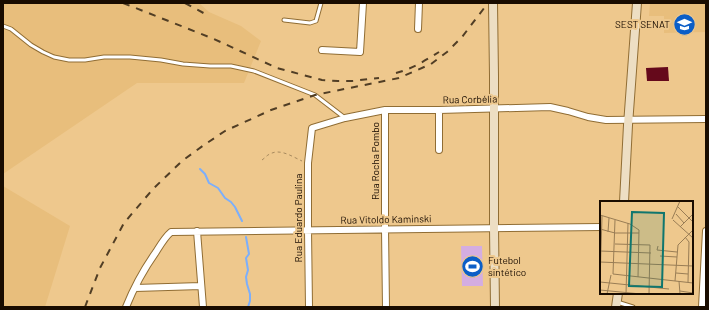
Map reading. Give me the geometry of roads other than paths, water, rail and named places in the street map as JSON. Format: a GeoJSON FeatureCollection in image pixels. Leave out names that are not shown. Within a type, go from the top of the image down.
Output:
{"type":"FeatureCollection","features":[{"type":"Feature","properties":{"kind":"street"},"geometry":{"type":"LineString","coordinates":[[322,50],[360,52],[363,3]]}},
{"type":"Feature","properties":{"kind":"street"},"geometry":{"type":"LineString","coordinates":[[418,29],[419,3]]}},
{"type":"Feature","properties":{"kind":"street"},"geometry":{"type":"LineString","coordinates":[[493,3],[495,307]]}},
{"type":"Feature","properties":{"kind":"street"},"geometry":{"type":"LineString","coordinates":[[624,201],[637,3]]}},
{"type":"Feature","properties":{"kind":"street","name":"Rua Corbélia"},"geometry":{"type":"LineString","coordinates":[[312,128],[345,118],[385,110],[550,107],[606,120],[706,119]]}},
{"type":"Feature","properties":{"kind":"street","name":"Rua Rocha Pombo"},"geometry":{"type":"LineString","coordinates":[[385,110],[386,307]]}},
{"type":"Feature","properties":{"kind":"street"},"geometry":{"type":"LineString","coordinates":[[439,110],[439,150]]}},
{"type":"Feature","properties":{"kind":"street","name":"Rua Eduardo Paulina"},"geometry":{"type":"LineString","coordinates":[[309,307],[308,164],[312,128]]}},
{"type":"Feature","properties":{"kind":"street","name":"Rua Vitoldo Kaminski"},"geometry":{"type":"LineString","coordinates":[[134,288],[146,267],[171,232],[600,227]]}},
{"type":"Feature","properties":{"kind":"street"},"geometry":{"type":"LineString","coordinates":[[197,231],[203,307]]}},
{"type":"Feature","properties":{"kind":"street"},"geometry":{"type":"LineString","coordinates":[[702,307],[706,231]]}},
{"type":"Feature","properties":{"kind":"street"},"geometry":{"type":"LineString","coordinates":[[126,307],[134,288],[201,286]]}},
{"type":"Feature","properties":{"kind":"street"},"geometry":{"type":"LineString","coordinates":[[617,305],[618,294]]}},
{"type":"Feature","properties":{"kind":"lane"},"geometry":{"type":"LineString","coordinates":[[284,20],[310,23],[316,21],[321,3]]}},
{"type":"Feature","properties":{"kind":"lane"},"geometry":{"type":"LineString","coordinates":[[3,26],[11,29],[31,45],[43,52],[68,60],[85,60],[104,57],[130,57],[183,64],[230,66],[254,71],[315,95],[345,118]]}},
{"type":"Feature","properties":{"kind":"lane"},"geometry":{"type":"LineString","coordinates":[[617,305],[633,307]]}},
{"type":"Feature","properties":{"kind":"waterway"},"geometry":{"type":"LineString","coordinates":[[200,169],[205,174],[209,183],[218,188],[225,198],[231,202],[242,221]]}},
{"type":"Feature","properties":{"kind":"waterway"},"geometry":{"type":"LineString","coordinates":[[246,237],[249,254],[246,258],[248,270],[246,277],[250,294],[248,307]]}},
{"type":"Feature","properties":{"kind":"railway"},"geometry":{"type":"LineString","coordinates":[[123,3],[214,39],[277,68],[322,80],[352,81],[379,78]]}},
{"type":"Feature","properties":{"kind":"railway"},"geometry":{"type":"LineString","coordinates":[[185,3],[209,16]]}},
{"type":"Feature","properties":{"kind":"railway"},"geometry":{"type":"LineString","coordinates":[[85,307],[100,268],[124,223],[153,189],[182,161],[225,131],[271,110],[315,95],[399,78],[431,64],[447,52],[462,37],[488,3]]}},
{"type":"Feature","properties":{"kind":"railway"},"geometry":{"type":"LineString","coordinates":[[396,73],[413,67],[439,52]]}},
{"type":"Feature","properties":{"kind":"place","name":"SEST SENAT"},"geometry":{"type":"Point","coordinates":[685,24]}},
{"type":"Feature","properties":{"kind":"place","name":"Futebol sintético"},"geometry":{"type":"Point","coordinates":[472,266]}}]}
